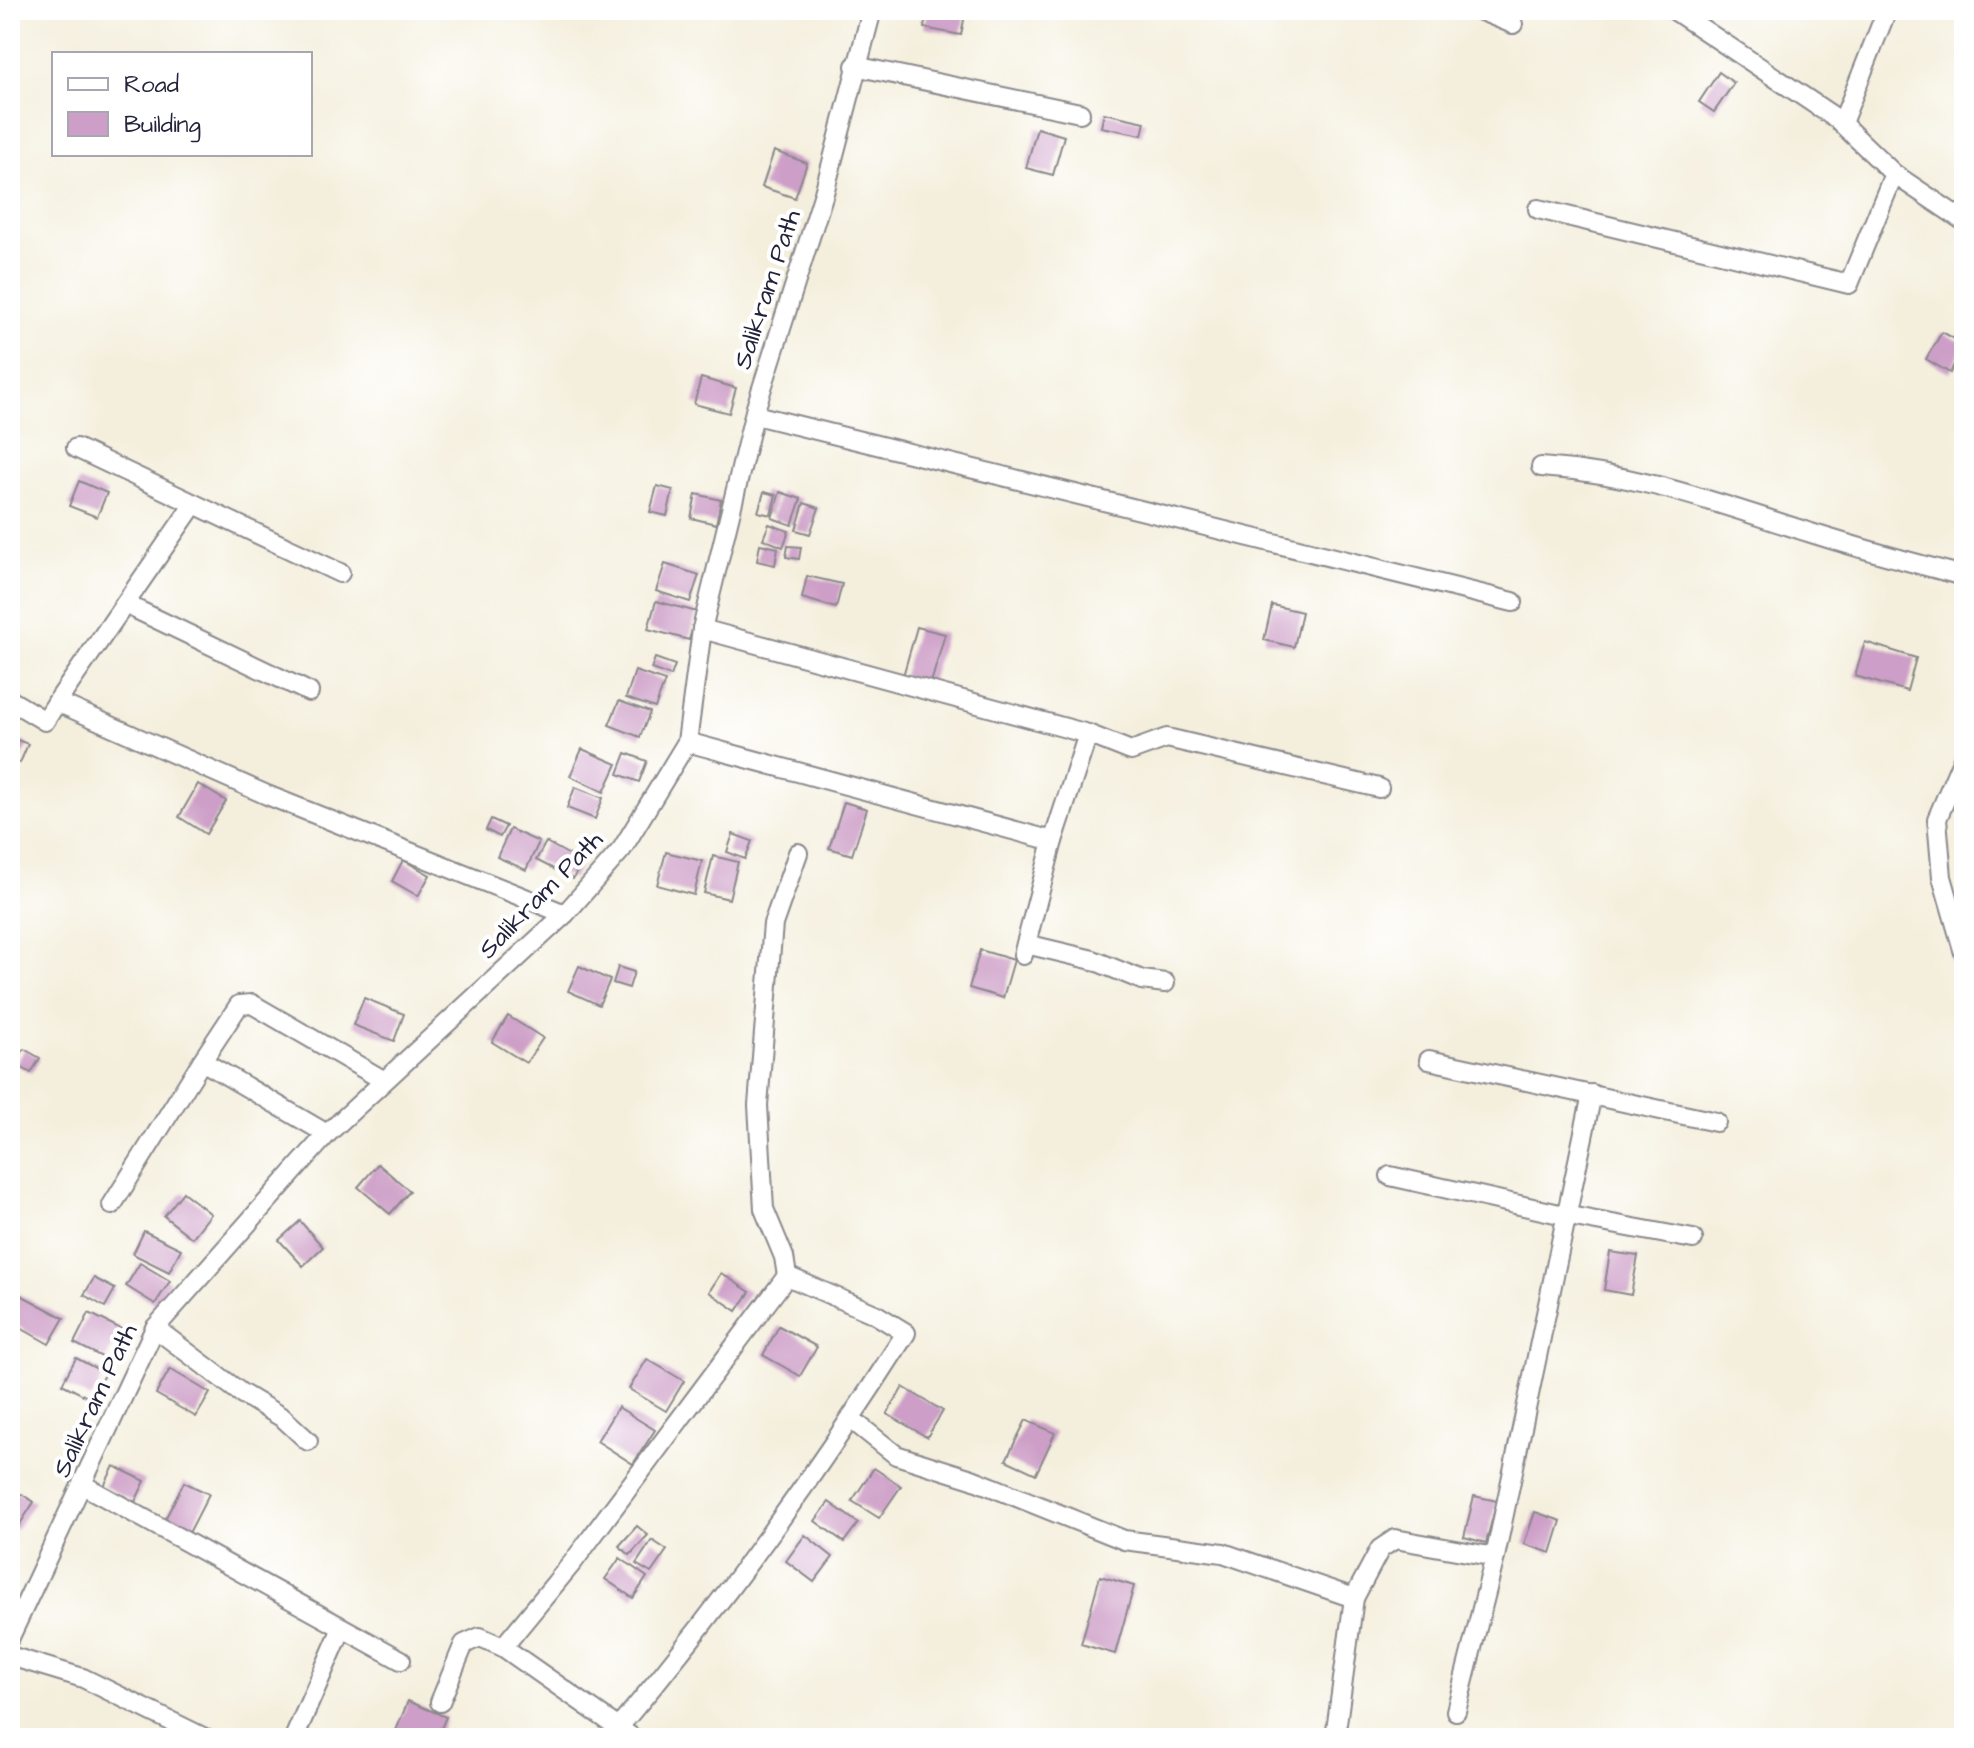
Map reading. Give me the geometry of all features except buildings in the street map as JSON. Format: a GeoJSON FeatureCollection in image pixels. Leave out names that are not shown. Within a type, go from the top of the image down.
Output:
{"type":"FeatureCollection","features":[{"type":"Feature","properties":{"kind":"street","name":"Salikram Path"},"geometry":{"type":"LineString","coordinates":[[10,1637],[155,1328],[327,1134],[565,914],[622,849],[687,742],[702,629],[755,415],[785,308],[824,193],[872,10]]}},
{"type":"Feature","properties":{"kind":"street"},"geometry":{"type":"LineString","coordinates":[[1479,10],[1513,24]]}},
{"type":"Feature","properties":{"kind":"street"},"geometry":{"type":"LineString","coordinates":[[1674,10],[1842,123],[1894,174],[1964,221]]}},
{"type":"Feature","properties":{"kind":"street"},"geometry":{"type":"LineString","coordinates":[[1842,123],[1887,10]]}},
{"type":"Feature","properties":{"kind":"street"},"geometry":{"type":"LineString","coordinates":[[855,66],[1080,113]]}},
{"type":"Feature","properties":{"kind":"street"},"geometry":{"type":"LineString","coordinates":[[1538,209],[1849,284],[1894,174]]}},
{"type":"Feature","properties":{"kind":"street"},"geometry":{"type":"LineString","coordinates":[[755,415],[1513,602]]}},
{"type":"Feature","properties":{"kind":"street"},"geometry":{"type":"LineString","coordinates":[[76,448],[340,573]]}},
{"type":"Feature","properties":{"kind":"street"},"geometry":{"type":"LineString","coordinates":[[1541,467],[1595,471],[1654,482],[1814,534],[1964,576]]}},
{"type":"Feature","properties":{"kind":"street"},"geometry":{"type":"LineString","coordinates":[[10,700],[45,721],[194,504]]}},
{"type":"Feature","properties":{"kind":"street"},"geometry":{"type":"LineString","coordinates":[[125,604],[309,692]]}},
{"type":"Feature","properties":{"kind":"street"},"geometry":{"type":"LineString","coordinates":[[702,629],[1088,734],[1131,751],[1167,738],[1379,788]]}},
{"type":"Feature","properties":{"kind":"street"},"geometry":{"type":"LineString","coordinates":[[57,702],[267,795],[565,914]]}},
{"type":"Feature","properties":{"kind":"street"},"geometry":{"type":"LineString","coordinates":[[1088,734],[1053,841],[1025,950],[1093,960],[1142,980],[1165,983]]}},
{"type":"Feature","properties":{"kind":"street"},"geometry":{"type":"LineString","coordinates":[[687,742],[1053,841]]}},
{"type":"Feature","properties":{"kind":"street"},"geometry":{"type":"LineString","coordinates":[[1964,756],[1937,819],[1942,877],[1964,953]]}},
{"type":"Feature","properties":{"kind":"street"},"geometry":{"type":"LineString","coordinates":[[503,1647],[573,1562],[787,1276],[784,1257],[764,1209],[758,1105],[773,924],[798,853]]}},
{"type":"Feature","properties":{"kind":"street"},"geometry":{"type":"LineString","coordinates":[[112,1205],[239,1005],[245,1003],[383,1080]]}},
{"type":"Feature","properties":{"kind":"street"},"geometry":{"type":"LineString","coordinates":[[1429,1060],[1716,1122]]}},
{"type":"Feature","properties":{"kind":"street"},"geometry":{"type":"LineString","coordinates":[[202,1061],[327,1134]]}},
{"type":"Feature","properties":{"kind":"street"},"geometry":{"type":"LineString","coordinates":[[1456,1711],[1495,1557],[1564,1215],[1592,1094]]}},
{"type":"Feature","properties":{"kind":"street"},"geometry":{"type":"LineString","coordinates":[[1390,1176],[1564,1215],[1693,1239]]}},
{"type":"Feature","properties":{"kind":"street"},"geometry":{"type":"LineString","coordinates":[[440,1702],[464,1644],[480,1637],[503,1647],[626,1732],[851,1419],[906,1333],[875,1314],[787,1276]]}},
{"type":"Feature","properties":{"kind":"street"},"geometry":{"type":"LineString","coordinates":[[155,1328],[241,1393],[283,1418],[308,1441]]}},
{"type":"Feature","properties":{"kind":"street"},"geometry":{"type":"LineString","coordinates":[[851,1419],[896,1455],[972,1479],[1124,1540],[1223,1553],[1354,1598]]}},
{"type":"Feature","properties":{"kind":"street"},"geometry":{"type":"LineString","coordinates":[[83,1485],[401,1660]]}},
{"type":"Feature","properties":{"kind":"street"},"geometry":{"type":"LineString","coordinates":[[1335,1738],[1354,1598],[1380,1549],[1395,1539],[1495,1557]]}},
{"type":"Feature","properties":{"kind":"street"},"geometry":{"type":"LineString","coordinates":[[294,1738],[342,1628]]}},
{"type":"Feature","properties":{"kind":"street"},"geometry":{"type":"LineString","coordinates":[[10,1656],[83,1678],[205,1738]]}}]}
